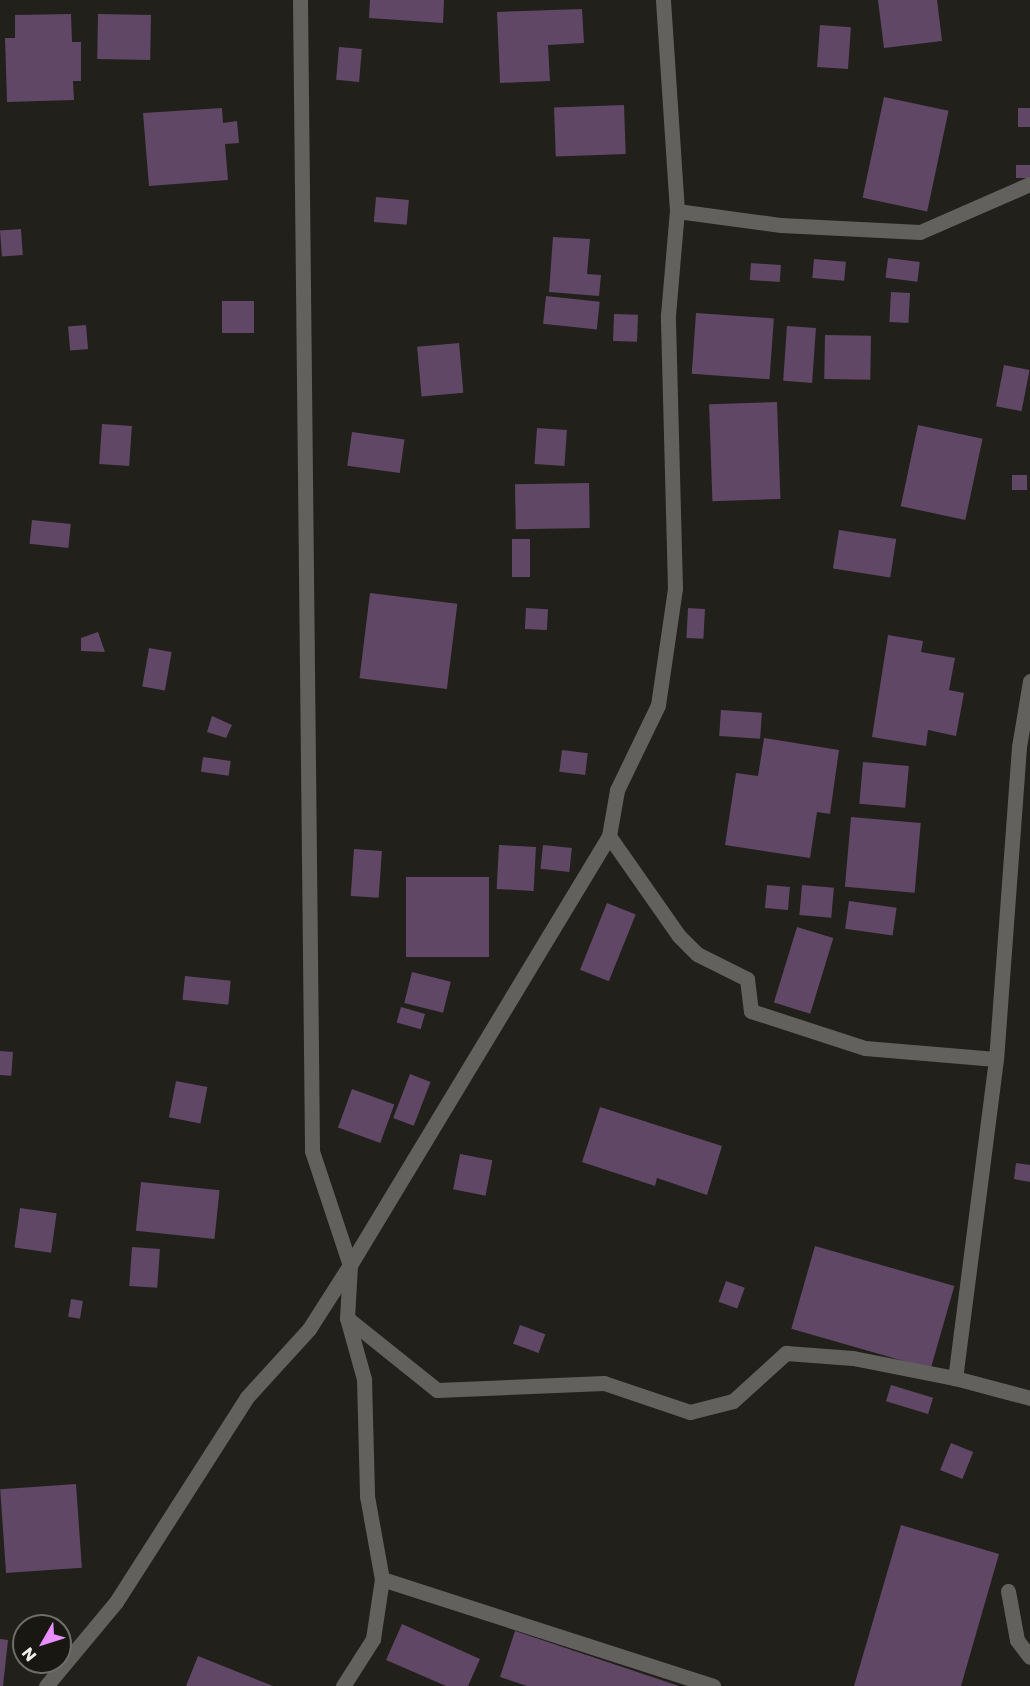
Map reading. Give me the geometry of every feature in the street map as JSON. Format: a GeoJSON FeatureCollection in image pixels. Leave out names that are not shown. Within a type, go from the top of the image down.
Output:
{"type":"FeatureCollection","features":[{"type":"Feature","properties":{"kind":"street"},"geometry":{"type":"LineString","coordinates":[[300,0],[312,1151],[350,1265],[347,1318],[364,1379],[367,1496],[382,1579],[373,1638],[344,1686]]}},
{"type":"Feature","properties":{"kind":"street"},"geometry":{"type":"LineString","coordinates":[[46,1686],[116,1602],[247,1397],[309,1329],[350,1265],[609,836],[617,790],[658,705],[675,588],[668,315],[677,211],[663,0]]}},
{"type":"Feature","properties":{"kind":"street"},"geometry":{"type":"LineString","coordinates":[[677,211],[781,225],[920,232],[1030,184]]}},
{"type":"Feature","properties":{"kind":"street"},"geometry":{"type":"LineString","coordinates":[[956,1378],[996,1059],[1019,747],[1030,681]]}},
{"type":"Feature","properties":{"kind":"street"},"geometry":{"type":"LineString","coordinates":[[609,836],[679,936],[697,954],[747,979],[751,1011],[865,1048],[996,1059]]}},
{"type":"Feature","properties":{"kind":"street"},"geometry":{"type":"LineString","coordinates":[[347,1318],[437,1390],[604,1383],[690,1412],[733,1401],[786,1353],[854,1358],[956,1378],[1030,1398]]}},
{"type":"Feature","properties":{"kind":"street"},"geometry":{"type":"LineString","coordinates":[[382,1579],[713,1686]]}},
{"type":"Feature","properties":{"kind":"street"},"geometry":{"type":"LineString","coordinates":[[1008,1591],[1017,1640],[1030,1656]]}},
{"type":"Feature","properties":{"kind":"building"},"geometry":{"type":"Polygon","coordinates":[[[370,0],[444,0],[443,23],[369,18],[370,0]]]}},
{"type":"Feature","properties":{"kind":"building"},"geometry":{"type":"Polygon","coordinates":[[[878,0],[937,0],[942,41],[884,48],[878,0]]]}},
{"type":"Feature","properties":{"kind":"building"},"geometry":{"type":"Polygon","coordinates":[[[582,9],[584,43],[548,45],[550,81],[500,83],[497,12],[582,9]]]}},
{"type":"Feature","properties":{"kind":"building"},"geometry":{"type":"Polygon","coordinates":[[[71,14],[72,42],[81,42],[81,81],[73,81],[74,100],[7,102],[5,38],[15,38],[15,15],[71,14]]]}},
{"type":"Feature","properties":{"kind":"building"},"geometry":{"type":"Polygon","coordinates":[[[98,14],[151,15],[150,60],[97,59],[98,14]]]}},
{"type":"Feature","properties":{"kind":"building"},"geometry":{"type":"Polygon","coordinates":[[[820,25],[851,27],[848,69],[817,67],[820,25]]]}},
{"type":"Feature","properties":{"kind":"building"},"geometry":{"type":"Polygon","coordinates":[[[339,47],[362,49],[359,82],[336,80],[339,47]]]}},
{"type":"Feature","properties":{"kind":"building"},"geometry":{"type":"Polygon","coordinates":[[[884,97],[949,111],[927,211],[863,198],[884,97]]]}},
{"type":"Feature","properties":{"kind":"building"},"geometry":{"type":"Polygon","coordinates":[[[624,105],[626,154],[556,156],[554,107],[624,105]]]}},
{"type":"Feature","properties":{"kind":"building"},"geometry":{"type":"Polygon","coordinates":[[[222,108],[223,123],[237,121],[239,143],[225,144],[228,180],[149,186],[143,113],[222,108]]]}},
{"type":"Feature","properties":{"kind":"building"},"geometry":{"type":"Polygon","coordinates":[[[1018,108],[1030,108],[1030,127],[1018,127],[1018,108]]]}},
{"type":"Feature","properties":{"kind":"building"},"geometry":{"type":"Polygon","coordinates":[[[1016,165],[1030,165],[1030,178],[1016,178],[1016,165]]]}},
{"type":"Feature","properties":{"kind":"building"},"geometry":{"type":"Polygon","coordinates":[[[376,197],[409,200],[407,225],[374,222],[376,197]]]}},
{"type":"Feature","properties":{"kind":"building"},"geometry":{"type":"Polygon","coordinates":[[[21,229],[23,255],[2,256],[0,230],[21,229]]]}},
{"type":"Feature","properties":{"kind":"building"},"geometry":{"type":"Polygon","coordinates":[[[553,237],[590,239],[587,274],[601,275],[599,296],[549,292],[553,237]]]}},
{"type":"Feature","properties":{"kind":"building"},"geometry":{"type":"Polygon","coordinates":[[[888,258],[920,262],[917,282],[886,278],[888,258]]]}},
{"type":"Feature","properties":{"kind":"building"},"geometry":{"type":"Polygon","coordinates":[[[814,259],[846,262],[844,281],[812,278],[814,259]]]}},
{"type":"Feature","properties":{"kind":"building"},"geometry":{"type":"Polygon","coordinates":[[[751,263],[781,265],[780,282],[750,280],[751,263]]]}},
{"type":"Feature","properties":{"kind":"building"},"geometry":{"type":"Polygon","coordinates":[[[891,292],[910,293],[908,323],[889,322],[891,292]]]}},
{"type":"Feature","properties":{"kind":"building"},"geometry":{"type":"Polygon","coordinates":[[[546,296],[600,302],[597,329],[543,324],[546,296]]]}},
{"type":"Feature","properties":{"kind":"building"},"geometry":{"type":"Polygon","coordinates":[[[222,301],[254,301],[254,333],[222,333],[222,301]]]}},
{"type":"Feature","properties":{"kind":"building"},"geometry":{"type":"Polygon","coordinates":[[[696,313],[774,318],[770,379],[692,374],[696,313]]]}},
{"type":"Feature","properties":{"kind":"building"},"geometry":{"type":"Polygon","coordinates":[[[614,314],[638,315],[637,342],[613,341],[614,314]]]}},
{"type":"Feature","properties":{"kind":"building"},"geometry":{"type":"Polygon","coordinates":[[[86,325],[88,349],[70,350],[68,327],[86,325]]]}},
{"type":"Feature","properties":{"kind":"building"},"geometry":{"type":"Polygon","coordinates":[[[787,326],[816,328],[812,383],[783,381],[787,326]]]}},
{"type":"Feature","properties":{"kind":"building"},"geometry":{"type":"Polygon","coordinates":[[[825,335],[871,336],[870,380],[824,379],[825,335]]]}},
{"type":"Feature","properties":{"kind":"building"},"geometry":{"type":"Polygon","coordinates":[[[459,343],[463,393],[422,396],[417,347],[459,343]]]}},
{"type":"Feature","properties":{"kind":"building"},"geometry":{"type":"Polygon","coordinates":[[[1004,365],[1030,370],[1022,411],[996,406],[1004,365]]]}},
{"type":"Feature","properties":{"kind":"building"},"geometry":{"type":"Polygon","coordinates":[[[777,402],[780,499],[712,501],[709,404],[777,402]]]}},
{"type":"Feature","properties":{"kind":"building"},"geometry":{"type":"Polygon","coordinates":[[[102,424],[132,426],[129,466],[99,464],[102,424]]]}},
{"type":"Feature","properties":{"kind":"building"},"geometry":{"type":"Polygon","coordinates":[[[918,425],[983,439],[965,520],[901,506],[918,425]]]}},
{"type":"Feature","properties":{"kind":"building"},"geometry":{"type":"Polygon","coordinates":[[[537,428],[567,430],[564,466],[534,464],[537,428]]]}},
{"type":"Feature","properties":{"kind":"building"},"geometry":{"type":"Polygon","coordinates":[[[352,432],[404,439],[400,473],[347,466],[352,432]]]}},
{"type":"Feature","properties":{"kind":"building"},"geometry":{"type":"Polygon","coordinates":[[[1012,475],[1027,475],[1027,490],[1012,490],[1012,475]]]}},
{"type":"Feature","properties":{"kind":"building"},"geometry":{"type":"Polygon","coordinates":[[[589,483],[590,528],[516,529],[515,484],[589,483]]]}},
{"type":"Feature","properties":{"kind":"building"},"geometry":{"type":"Polygon","coordinates":[[[32,520],[71,524],[68,548],[29,544],[32,520]]]}},
{"type":"Feature","properties":{"kind":"building"},"geometry":{"type":"Polygon","coordinates":[[[839,530],[896,539],[890,578],[833,569],[839,530]]]}},
{"type":"Feature","properties":{"kind":"building"},"geometry":{"type":"Polygon","coordinates":[[[512,539],[530,539],[530,577],[512,577],[512,539]]]}},
{"type":"Feature","properties":{"kind":"building"},"geometry":{"type":"Polygon","coordinates":[[[370,593],[457,604],[447,689],[360,678],[370,593]]]}},
{"type":"Feature","properties":{"kind":"building"},"geometry":{"type":"Polygon","coordinates":[[[526,608],[548,609],[547,630],[525,629],[526,608]]]}},
{"type":"Feature","properties":{"kind":"building"},"geometry":{"type":"Polygon","coordinates":[[[688,608],[705,609],[703,639],[686,638],[688,608]]]}},
{"type":"Feature","properties":{"kind":"building"},"geometry":{"type":"Polygon","coordinates":[[[98,632],[105,652],[81,651],[81,638],[98,632]]]}},
{"type":"Feature","properties":{"kind":"building"},"geometry":{"type":"Polygon","coordinates":[[[888,635],[923,641],[921,652],[955,658],[949,690],[964,693],[956,736],[928,730],[926,746],[872,737],[888,635]]]}},
{"type":"Feature","properties":{"kind":"building"},"geometry":{"type":"Polygon","coordinates":[[[149,648],[172,652],[165,690],[142,686],[149,648]]]}},
{"type":"Feature","properties":{"kind":"building"},"geometry":{"type":"Polygon","coordinates":[[[721,710],[762,713],[760,739],[719,736],[721,710]]]}},
{"type":"Feature","properties":{"kind":"building"},"geometry":{"type":"Polygon","coordinates":[[[212,716],[232,725],[226,738],[207,732],[212,716]]]}},
{"type":"Feature","properties":{"kind":"building"},"geometry":{"type":"Polygon","coordinates":[[[764,738],[839,750],[830,814],[817,812],[810,858],[725,845],[736,773],[758,776],[764,738]]]}},
{"type":"Feature","properties":{"kind":"building"},"geometry":{"type":"Polygon","coordinates":[[[562,750],[588,753],[585,775],[559,772],[562,750]]]}},
{"type":"Feature","properties":{"kind":"building"},"geometry":{"type":"Polygon","coordinates":[[[203,757],[231,761],[229,776],[201,772],[203,757]]]}},
{"type":"Feature","properties":{"kind":"building"},"geometry":{"type":"Polygon","coordinates":[[[863,762],[909,766],[905,808],[859,804],[863,762]]]}},
{"type":"Feature","properties":{"kind":"building"},"geometry":{"type":"Polygon","coordinates":[[[851,817],[921,823],[915,893],[845,887],[851,817]]]}},
{"type":"Feature","properties":{"kind":"building"},"geometry":{"type":"Polygon","coordinates":[[[499,845],[536,847],[534,891],[497,889],[499,845]]]}},
{"type":"Feature","properties":{"kind":"building"},"geometry":{"type":"Polygon","coordinates":[[[543,845],[572,848],[569,872],[540,869],[543,845]]]}},
{"type":"Feature","properties":{"kind":"building"},"geometry":{"type":"Polygon","coordinates":[[[354,849],[382,851],[379,898],[351,896],[354,849]]]}},
{"type":"Feature","properties":{"kind":"building"},"geometry":{"type":"Polygon","coordinates":[[[406,877],[489,877],[489,957],[406,957],[406,877]]]}},
{"type":"Feature","properties":{"kind":"building"},"geometry":{"type":"Polygon","coordinates":[[[767,885],[790,887],[788,910],[765,908],[767,885]]]}},
{"type":"Feature","properties":{"kind":"building"},"geometry":{"type":"Polygon","coordinates":[[[802,885],[834,888],[831,918],[799,915],[802,885]]]}},
{"type":"Feature","properties":{"kind":"building"},"geometry":{"type":"Polygon","coordinates":[[[849,901],[897,908],[893,935],[845,929],[849,901]]]}},
{"type":"Feature","properties":{"kind":"building"},"geometry":{"type":"Polygon","coordinates":[[[607,903],[636,915],[609,981],[580,970],[607,903]]]}},
{"type":"Feature","properties":{"kind":"building"},"geometry":{"type":"Polygon","coordinates":[[[797,927],[833,938],[810,1014],[774,1003],[797,927]]]}},
{"type":"Feature","properties":{"kind":"building"},"geometry":{"type":"Polygon","coordinates":[[[412,972],[451,982],[443,1013],[404,1003],[412,972]]]}},
{"type":"Feature","properties":{"kind":"building"},"geometry":{"type":"Polygon","coordinates":[[[185,976],[231,981],[228,1005],[182,1000],[185,976]]]}},
{"type":"Feature","properties":{"kind":"building"},"geometry":{"type":"Polygon","coordinates":[[[401,1007],[425,1014],[421,1029],[397,1022],[401,1007]]]}},
{"type":"Feature","properties":{"kind":"building"},"geometry":{"type":"Polygon","coordinates":[[[0,1051],[13,1052],[11,1076],[0,1075],[0,1051]]]}},
{"type":"Feature","properties":{"kind":"building"},"geometry":{"type":"Polygon","coordinates":[[[410,1074],[431,1082],[414,1126],[393,1118],[410,1074]]]}},
{"type":"Feature","properties":{"kind":"building"},"geometry":{"type":"Polygon","coordinates":[[[176,1081],[207,1087],[200,1123],[169,1117],[176,1081]]]}},
{"type":"Feature","properties":{"kind":"building"},"geometry":{"type":"Polygon","coordinates":[[[352,1089],[394,1104],[380,1143],[338,1128],[352,1089]]]}},
{"type":"Feature","properties":{"kind":"building"},"geometry":{"type":"Polygon","coordinates":[[[600,1107],[722,1146],[707,1195],[657,1178],[655,1186],[582,1162],[600,1107]]]}},
{"type":"Feature","properties":{"kind":"building"},"geometry":{"type":"Polygon","coordinates":[[[460,1154],[492,1160],[486,1196],[453,1189],[460,1154]]]}},
{"type":"Feature","properties":{"kind":"building"},"geometry":{"type":"Polygon","coordinates":[[[1016,1163],[1030,1165],[1030,1182],[1014,1179],[1016,1163]]]}},
{"type":"Feature","properties":{"kind":"building"},"geometry":{"type":"Polygon","coordinates":[[[141,1182],[220,1190],[214,1239],[136,1231],[141,1182]]]}},
{"type":"Feature","properties":{"kind":"building"},"geometry":{"type":"Polygon","coordinates":[[[20,1208],[57,1213],[51,1253],[14,1248],[20,1208]]]}},
{"type":"Feature","properties":{"kind":"building"},"geometry":{"type":"Polygon","coordinates":[[[815,1246],[954,1286],[931,1369],[791,1329],[815,1246]]]}},
{"type":"Feature","properties":{"kind":"building"},"geometry":{"type":"Polygon","coordinates":[[[132,1247],[160,1249],[157,1288],[129,1286],[132,1247]]]}},
{"type":"Feature","properties":{"kind":"building"},"geometry":{"type":"Polygon","coordinates":[[[726,1281],[745,1288],[737,1309],[718,1302],[726,1281]]]}},
{"type":"Feature","properties":{"kind":"building"},"geometry":{"type":"Polygon","coordinates":[[[71,1299],[83,1301],[80,1319],[68,1317],[71,1299]]]}},
{"type":"Feature","properties":{"kind":"building"},"geometry":{"type":"Polygon","coordinates":[[[520,1325],[545,1334],[539,1353],[513,1344],[520,1325]]]}},
{"type":"Feature","properties":{"kind":"building"},"geometry":{"type":"Polygon","coordinates":[[[891,1385],[933,1398],[928,1414],[886,1401],[891,1385]]]}},
{"type":"Feature","properties":{"kind":"building"},"geometry":{"type":"Polygon","coordinates":[[[951,1443],[973,1452],[962,1479],[940,1470],[951,1443]]]}},
{"type":"Feature","properties":{"kind":"building"},"geometry":{"type":"Polygon","coordinates":[[[76,1484],[82,1568],[6,1573],[0,1489],[76,1484]]]}},
{"type":"Feature","properties":{"kind":"building"},"geometry":{"type":"Polygon","coordinates":[[[901,1525],[999,1554],[961,1686],[854,1686],[901,1525]]]}},
{"type":"Feature","properties":{"kind":"building"},"geometry":{"type":"Polygon","coordinates":[[[402,1624],[480,1659],[468,1686],[446,1686],[386,1660],[402,1624]]]}},
{"type":"Feature","properties":{"kind":"building"},"geometry":{"type":"Polygon","coordinates":[[[515,1631],[679,1686],[527,1686],[500,1677],[515,1631]]]}},
{"type":"Feature","properties":{"kind":"building"},"geometry":{"type":"Polygon","coordinates":[[[0,1639],[8,1640],[3,1686],[0,1686],[0,1639]]]}},
{"type":"Feature","properties":{"kind":"building"},"geometry":{"type":"Polygon","coordinates":[[[198,1656],[273,1686],[186,1686],[198,1656]]]}}]}
